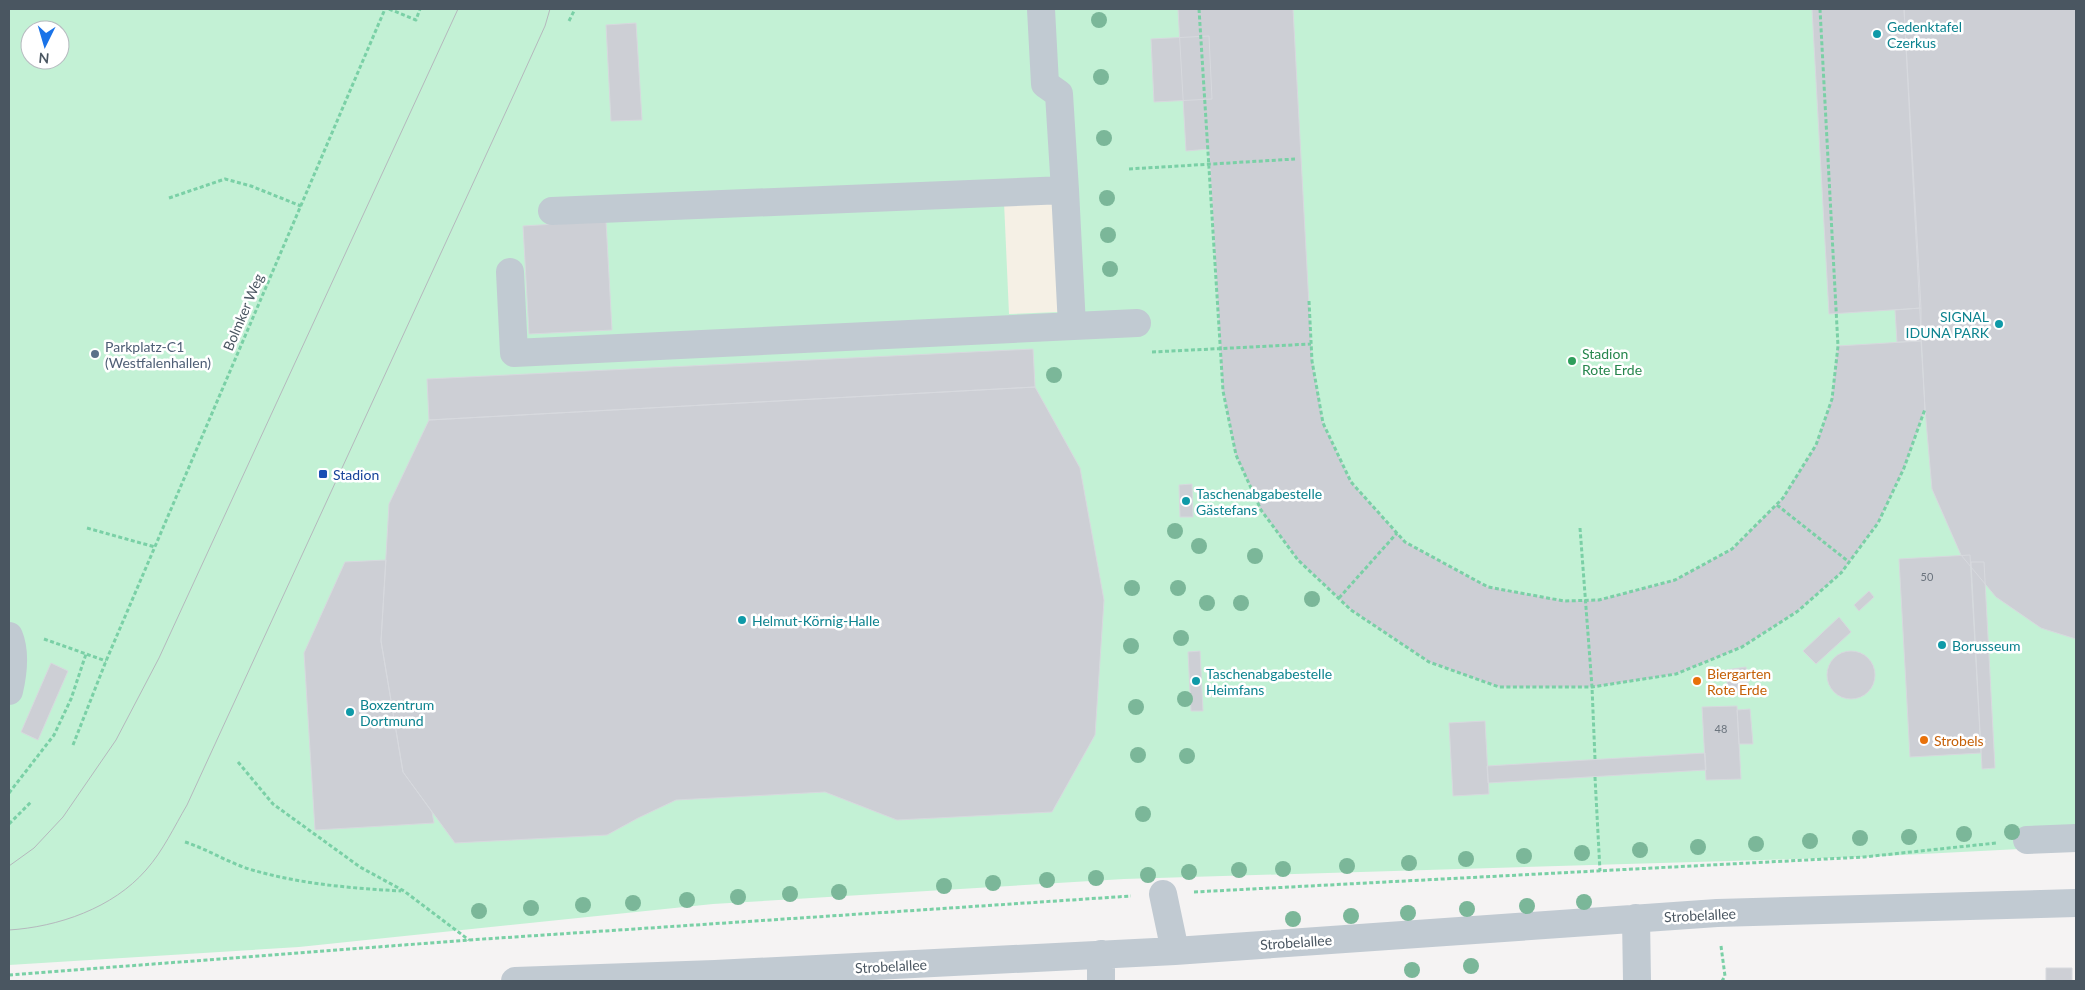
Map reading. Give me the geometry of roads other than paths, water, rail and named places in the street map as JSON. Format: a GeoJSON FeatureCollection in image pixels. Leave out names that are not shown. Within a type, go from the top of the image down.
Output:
{"type":"FeatureCollection","features":[{"type":"Feature","properties":{"kind":"street"},"geometry":{"type":"LineString","coordinates":[[1041,9],[1045,84],[1060,94],[1072,326]]}},
{"type":"Feature","properties":{"kind":"street"},"geometry":{"type":"LineString","coordinates":[[552,212],[1065,190]]}},
{"type":"Feature","properties":{"kind":"street"},"geometry":{"type":"LineString","coordinates":[[510,272],[514,353],[1137,323]]}},
{"type":"Feature","properties":{"kind":"street"},"geometry":{"type":"LineString","coordinates":[[9,636],[12,644],[13,667],[9,691]]}},
{"type":"Feature","properties":{"kind":"street"},"geometry":{"type":"LineString","coordinates":[[2027,840],[2076,838]]}},
{"type":"Feature","properties":{"kind":"street"},"geometry":{"type":"LineString","coordinates":[[1163,894],[1175,951]]}},
{"type":"Feature","properties":{"kind":"street","name":"Strobelallee"},"geometry":{"type":"LineString","coordinates":[[515,981],[716,974],[1175,951],[1718,913],[2076,903]]}},
{"type":"Feature","properties":{"kind":"street"},"geometry":{"type":"LineString","coordinates":[[1636,918],[1637,981]]}},
{"type":"Feature","properties":{"kind":"street"},"geometry":{"type":"LineString","coordinates":[[1101,954],[1101,981]]}},
{"type":"Feature","properties":{"kind":"tram line"},"geometry":{"type":"LineString","coordinates":[[9,866],[34,848],[63,817],[116,740],[159,658],[458,9]]}},
{"type":"Feature","properties":{"kind":"tram line"},"geometry":{"type":"LineString","coordinates":[[9,930],[46,925],[65,920],[101,905],[133,883],[152,863],[168,839],[187,805],[515,92],[545,26],[550,9]]}},
{"type":"Feature","properties":{"kind":"place","name":"Gedenktafel Czerkus"},"geometry":{"type":"Point","coordinates":[1877,34]}},
{"type":"Feature","properties":{"kind":"place","name":"SIGNAL IDUNA PARK"},"geometry":{"type":"Point","coordinates":[1999,324]}},
{"type":"Feature","properties":{"kind":"place","name":"Parkplatz-C1 (Westfalenhallen)"},"geometry":{"type":"Point","coordinates":[95,354]}},
{"type":"Feature","properties":{"kind":"place","name":"Stadion Rote Erde"},"geometry":{"type":"Point","coordinates":[1572,361]}},
{"type":"Feature","properties":{"kind":"place","name":"Stadion"},"geometry":{"type":"Point","coordinates":[323,474]}},
{"type":"Feature","properties":{"kind":"place","name":"Taschenabgabestelle Gästefans"},"geometry":{"type":"Point","coordinates":[1186,501]}},
{"type":"Feature","properties":{"kind":"place","name":"Helmut-Körnig-Halle"},"geometry":{"type":"Point","coordinates":[742,620]}},
{"type":"Feature","properties":{"kind":"place","name":"Borusseum"},"geometry":{"type":"Point","coordinates":[1942,645]}},
{"type":"Feature","properties":{"kind":"place","name":"Taschenabgabestelle Heimfans"},"geometry":{"type":"Point","coordinates":[1196,681]}},
{"type":"Feature","properties":{"kind":"place","name":"Biergarten Rote Erde"},"geometry":{"type":"Point","coordinates":[1697,681]}},
{"type":"Feature","properties":{"kind":"place","name":"Boxzentrum Dortmund"},"geometry":{"type":"Point","coordinates":[350,712]}},
{"type":"Feature","properties":{"kind":"place","name":"Strobels"},"geometry":{"type":"Point","coordinates":[1924,740]}}]}
